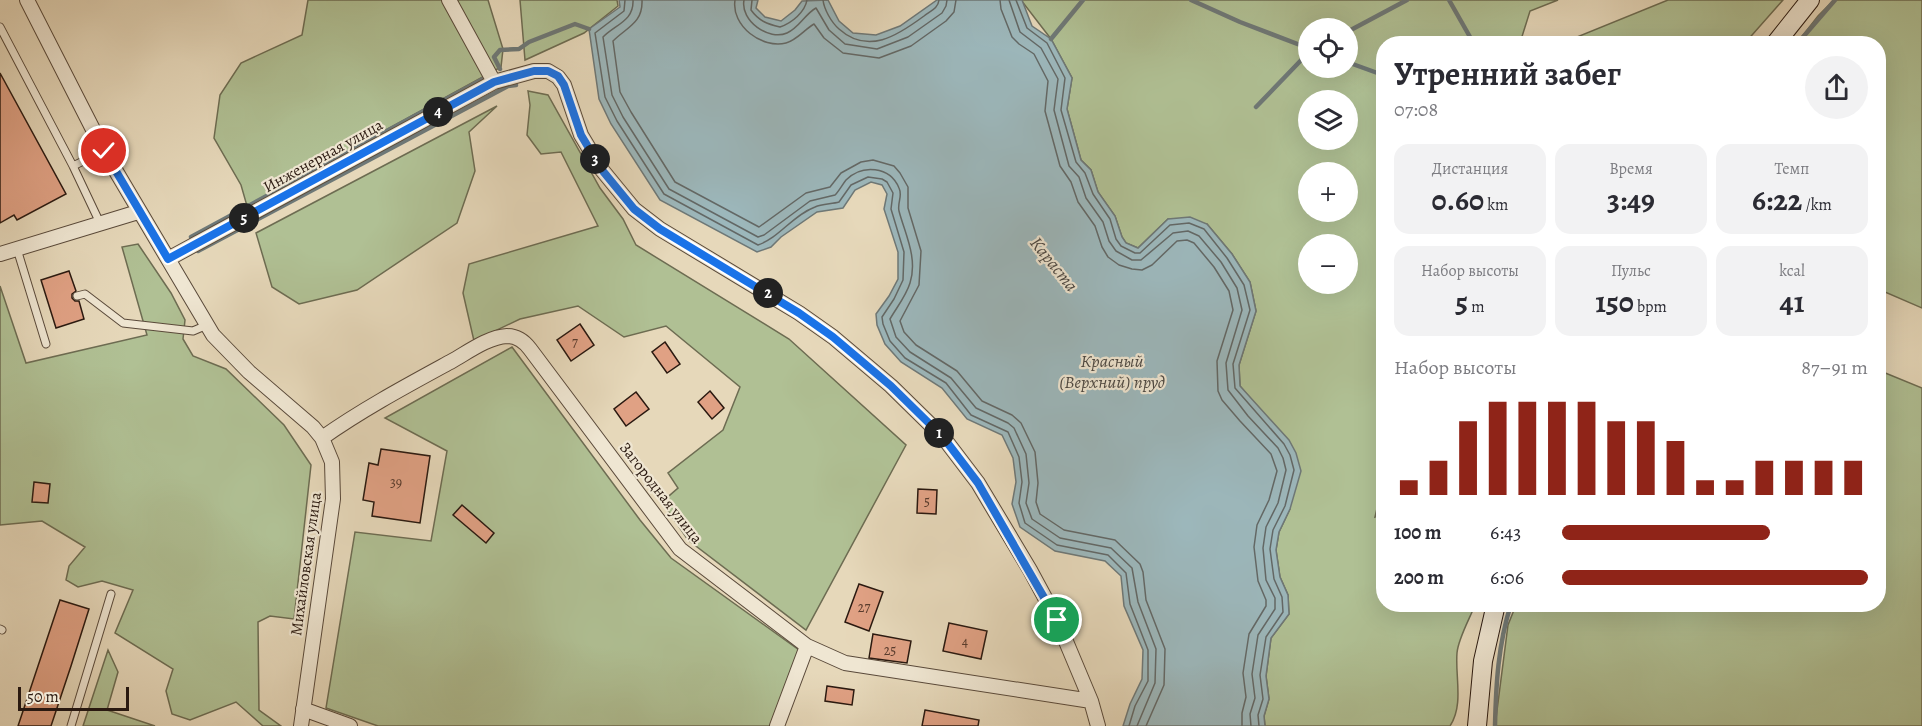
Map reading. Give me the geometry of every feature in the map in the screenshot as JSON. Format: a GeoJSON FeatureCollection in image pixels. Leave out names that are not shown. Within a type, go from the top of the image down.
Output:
{"type":"FeatureCollection","features":[{"type":"Feature","properties":{"kind":"main road"},"geometry":{"type":"LineString","coordinates":[[1781,36],[1810,0]]}},
{"type":"Feature","properties":{"kind":"main road"},"geometry":{"type":"LineString","coordinates":[[1477,726],[1483,661],[1494,612]]}},
{"type":"Feature","properties":{"kind":"street","name":"Михайловская улица"},"geometry":{"type":"LineString","coordinates":[[27,0],[104,151],[138,212],[207,325],[227,351],[301,416],[322,438],[328,449],[332,462],[333,499],[301,726]]}},
{"type":"Feature","properties":{"kind":"street"},"geometry":{"type":"LineString","coordinates":[[449,0],[494,82]]}},
{"type":"Feature","properties":{"kind":"street","name":"Инженерная улица"},"geometry":{"type":"LineString","coordinates":[[168,259],[494,82],[534,71],[548,71],[558,76],[564,85],[581,135],[602,170],[634,209],[660,229],[799,313],[833,337],[891,386],[943,437],[978,483],[1030,570],[1057,620],[1091,701]]}},
{"type":"Feature","properties":{"kind":"street"},"geometry":{"type":"LineString","coordinates":[[0,254],[138,212]]}},
{"type":"Feature","properties":{"kind":"street","name":"Загородная улица"},"geometry":{"type":"LineString","coordinates":[[322,438],[399,390],[484,343],[505,336],[516,338],[530,348],[680,549],[807,646],[845,663],[1091,701]]}},
{"type":"Feature","properties":{"kind":"street"},"geometry":{"type":"LineString","coordinates":[[777,726],[807,646]]}},
{"type":"Feature","properties":{"kind":"street"},"geometry":{"type":"LineString","coordinates":[[1091,701],[1098,726]]}},
{"type":"Feature","properties":{"kind":"street"},"geometry":{"type":"LineString","coordinates":[[303,709],[350,726]]}},
{"type":"Feature","properties":{"kind":"lane"},"geometry":{"type":"LineString","coordinates":[[0,27],[101,224]]}},
{"type":"Feature","properties":{"kind":"lane"},"geometry":{"type":"LineString","coordinates":[[73,166],[104,151]]}},
{"type":"Feature","properties":{"kind":"lane"},"geometry":{"type":"LineString","coordinates":[[17,249],[46,344]]}},
{"type":"Feature","properties":{"kind":"lane"},"geometry":{"type":"LineString","coordinates":[[77,296],[85,294],[123,323],[193,331],[207,325]]}},
{"type":"Feature","properties":{"kind":"lane"},"geometry":{"type":"LineString","coordinates":[[71,726],[111,594]]}},
{"type":"Feature","properties":{"kind":"green space"},"geometry":{"type":"Polygon","coordinates":[[[308,0],[488,0],[503,49],[501,67],[247,206],[241,185],[214,138],[220,95],[241,63],[302,35],[308,0]]]}},
{"type":"Feature","properties":{"kind":"green space"},"geometry":{"type":"Polygon","coordinates":[[[520,0],[617,0],[618,6],[584,33],[525,60],[520,0]]]}},
{"type":"Feature","properties":{"kind":"green space"},"geometry":{"type":"Polygon","coordinates":[[[1021,0],[1558,0],[1530,11],[1522,36],[1376,36],[1376,612],[1472,612],[1458,647],[1458,700],[1450,726],[1265,726],[1264,716],[1269,699],[1266,676],[1271,638],[1289,614],[1288,595],[1280,577],[1276,550],[1279,532],[1290,509],[1258,407],[1240,386],[1239,365],[1256,311],[1250,282],[1232,254],[1207,224],[1168,219],[1138,248],[1126,243],[1115,216],[1098,192],[1091,170],[1081,160],[1067,109],[1072,78],[1051,39],[1021,0]]]}},
{"type":"Feature","properties":{"kind":"green space"},"geometry":{"type":"Polygon","coordinates":[[[1668,0],[1783,0],[1751,36],[1579,36],[1668,0]]]}},
{"type":"Feature","properties":{"kind":"green space"},"geometry":{"type":"Polygon","coordinates":[[[1834,0],[1922,0],[1922,308],[1886,292],[1886,36],[1802,36],[1834,0]]]}},
{"type":"Feature","properties":{"kind":"green space"},"geometry":{"type":"Polygon","coordinates":[[[528,91],[548,95],[600,188],[623,219],[636,245],[789,339],[906,445],[806,630],[688,540],[662,502],[678,488],[668,473],[723,430],[740,387],[666,326],[624,337],[578,306],[520,319],[474,341],[463,293],[469,264],[598,226],[561,152],[541,154],[527,135],[530,105],[528,91]]]}},
{"type":"Feature","properties":{"kind":"green space"},"geometry":{"type":"Polygon","coordinates":[[[497,106],[469,132],[475,171],[457,223],[357,290],[299,304],[272,287],[256,233],[497,106]]]}},
{"type":"Feature","properties":{"kind":"green space"},"geometry":{"type":"Polygon","coordinates":[[[138,244],[171,293],[185,320],[183,339],[193,356],[226,369],[284,425],[311,465],[294,619],[270,616],[258,622],[259,710],[281,726],[263,726],[236,702],[190,720],[172,714],[166,691],[173,669],[115,633],[133,590],[102,581],[78,587],[66,580],[69,566],[85,547],[42,521],[0,525],[0,286],[26,363],[147,335],[122,247],[138,244]]]}},
{"type":"Feature","properties":{"kind":"green space"},"geometry":{"type":"Polygon","coordinates":[[[512,347],[640,520],[671,558],[799,650],[770,726],[378,726],[326,708],[355,532],[431,541],[447,451],[385,418],[512,347]]]}},
{"type":"Feature","properties":{"kind":"green space"},"geometry":{"type":"Polygon","coordinates":[[[1886,373],[1922,388],[1922,726],[1495,726],[1508,625],[1513,612],[1886,612],[1886,373]]]}},
{"type":"Feature","properties":{"kind":"green space"},"geometry":{"type":"Polygon","coordinates":[[[108,650],[118,672],[107,710],[155,726],[83,726],[108,650]]]}},
{"type":"Feature","properties":{"kind":"water","name":"Красный (Верхний) пруд"},"geometry":{"type":"Polygon","coordinates":[[[619,0],[758,0],[756,8],[765,17],[781,21],[802,1],[828,0],[839,21],[853,33],[876,35],[900,26],[937,0],[1022,0],[1032,26],[1051,39],[1072,78],[1067,109],[1081,160],[1091,170],[1098,192],[1115,216],[1126,243],[1138,248],[1168,219],[1190,217],[1207,224],[1232,254],[1250,282],[1256,311],[1239,365],[1240,386],[1289,440],[1296,453],[1301,471],[1290,509],[1279,532],[1276,550],[1280,577],[1288,595],[1289,614],[1271,638],[1266,676],[1269,699],[1264,716],[1265,726],[1123,726],[1142,679],[1143,650],[1124,606],[1121,576],[1105,561],[1055,551],[1020,527],[1012,504],[1016,482],[1013,458],[1002,435],[967,419],[942,388],[901,362],[885,344],[877,325],[876,314],[898,279],[898,252],[884,209],[887,194],[882,185],[871,182],[855,190],[843,208],[817,212],[781,237],[771,247],[757,252],[660,200],[611,124],[599,99],[589,29],[620,7],[619,0]]]}},
{"type":"Feature","properties":{"kind":"building"},"geometry":{"type":"Polygon","coordinates":[[[0,73],[66,194],[17,220],[14,215],[0,223],[0,73]]]}},
{"type":"Feature","properties":{"kind":"building"},"geometry":{"type":"Polygon","coordinates":[[[69,271],[76,291],[72,294],[72,298],[79,301],[84,319],[56,328],[41,280],[69,271]]]}},
{"type":"Feature","properties":{"kind":"building"},"geometry":{"type":"Polygon","coordinates":[[[580,324],[594,345],[571,361],[557,340],[580,324]]]}},
{"type":"Feature","properties":{"kind":"building"},"geometry":{"type":"Polygon","coordinates":[[[665,342],[680,364],[667,373],[652,352],[665,342]]]}},
{"type":"Feature","properties":{"kind":"building"},"geometry":{"type":"Polygon","coordinates":[[[710,391],[724,408],[712,419],[698,402],[710,391]]]}},
{"type":"Feature","properties":{"kind":"building"},"geometry":{"type":"Polygon","coordinates":[[[636,392],[649,409],[626,426],[614,409],[636,392]]]}},
{"type":"Feature","properties":{"kind":"building"},"geometry":{"type":"Polygon","coordinates":[[[381,449],[430,456],[420,523],[372,516],[374,502],[363,500],[369,463],[378,465],[381,449]]]}},
{"type":"Feature","properties":{"kind":"building"},"geometry":{"type":"Polygon","coordinates":[[[34,482],[50,484],[48,503],[32,502],[34,482]]]}},
{"type":"Feature","properties":{"kind":"building"},"geometry":{"type":"Polygon","coordinates":[[[918,489],[937,490],[936,514],[917,513],[918,489]]]}},
{"type":"Feature","properties":{"kind":"building"},"geometry":{"type":"Polygon","coordinates":[[[462,505],[494,533],[486,543],[453,515],[462,505]]]}},
{"type":"Feature","properties":{"kind":"building"},"geometry":{"type":"Polygon","coordinates":[[[859,584],[883,592],[869,631],[845,622],[859,584]]]}},
{"type":"Feature","properties":{"kind":"building"},"geometry":{"type":"Polygon","coordinates":[[[60,600],[89,609],[51,726],[18,726],[60,600]]]}},
{"type":"Feature","properties":{"kind":"building"},"geometry":{"type":"Polygon","coordinates":[[[949,623],[987,631],[981,659],[943,651],[949,623]]]}},
{"type":"Feature","properties":{"kind":"building"},"geometry":{"type":"Polygon","coordinates":[[[873,634],[911,641],[907,663],[869,658],[873,634]]]}},
{"type":"Feature","properties":{"kind":"building"},"geometry":{"type":"Polygon","coordinates":[[[827,686],[854,690],[852,705],[825,701],[827,686]]]}},
{"type":"Feature","properties":{"kind":"building"},"geometry":{"type":"Polygon","coordinates":[[[925,710],[979,720],[978,726],[922,726],[925,710]]]}},
{"type":"Feature","properties":{"kind":"waterway"},"geometry":{"type":"LineString","coordinates":[[1051,39],[1083,0]]}},
{"type":"Feature","properties":{"kind":"waterway"},"geometry":{"type":"LineString","coordinates":[[1191,0],[1298,44]]}},
{"type":"Feature","properties":{"kind":"waterway"},"geometry":{"type":"LineString","coordinates":[[1358,26],[1407,0]]}},
{"type":"Feature","properties":{"kind":"waterway"},"geometry":{"type":"LineString","coordinates":[[1449,0],[1469,36]]}},
{"type":"Feature","properties":{"kind":"waterway"},"geometry":{"type":"LineString","coordinates":[[1804,36],[1835,0]]}},
{"type":"Feature","properties":{"kind":"waterway"},"geometry":{"type":"LineString","coordinates":[[500,69],[494,57],[500,50],[519,49],[529,42],[575,24],[589,29]]}},
{"type":"Feature","properties":{"kind":"waterway"},"geometry":{"type":"LineString","coordinates":[[1256,107],[1298,63]]}},
{"type":"Feature","properties":{"kind":"waterway"},"geometry":{"type":"LineString","coordinates":[[1358,66],[1376,72]]}},
{"type":"Feature","properties":{"kind":"waterway"},"geometry":{"type":"LineString","coordinates":[[191,237],[483,79]]}},
{"type":"Feature","properties":{"kind":"waterway"},"geometry":{"type":"LineString","coordinates":[[198,251],[508,86],[516,85]]}},
{"type":"Feature","properties":{"kind":"waterway"},"geometry":{"type":"LineString","coordinates":[[1495,726],[1498,665],[1509,612]]}},
{"type":"Feature","properties":{"kind":"route"},"geometry":{"type":"LineString","coordinates":[[104,151],[138,212],[168,259],[494,82],[534,71],[548,71],[558,76],[564,85],[581,135],[602,170],[634,209],[660,229],[721,264],[833,337],[891,386],[943,437],[978,483],[1057,620]]}},
{"type":"Feature","properties":{"kind":"water label","name":"Караста"},"geometry":{"type":"Point","coordinates":[1054,264]}}]}
